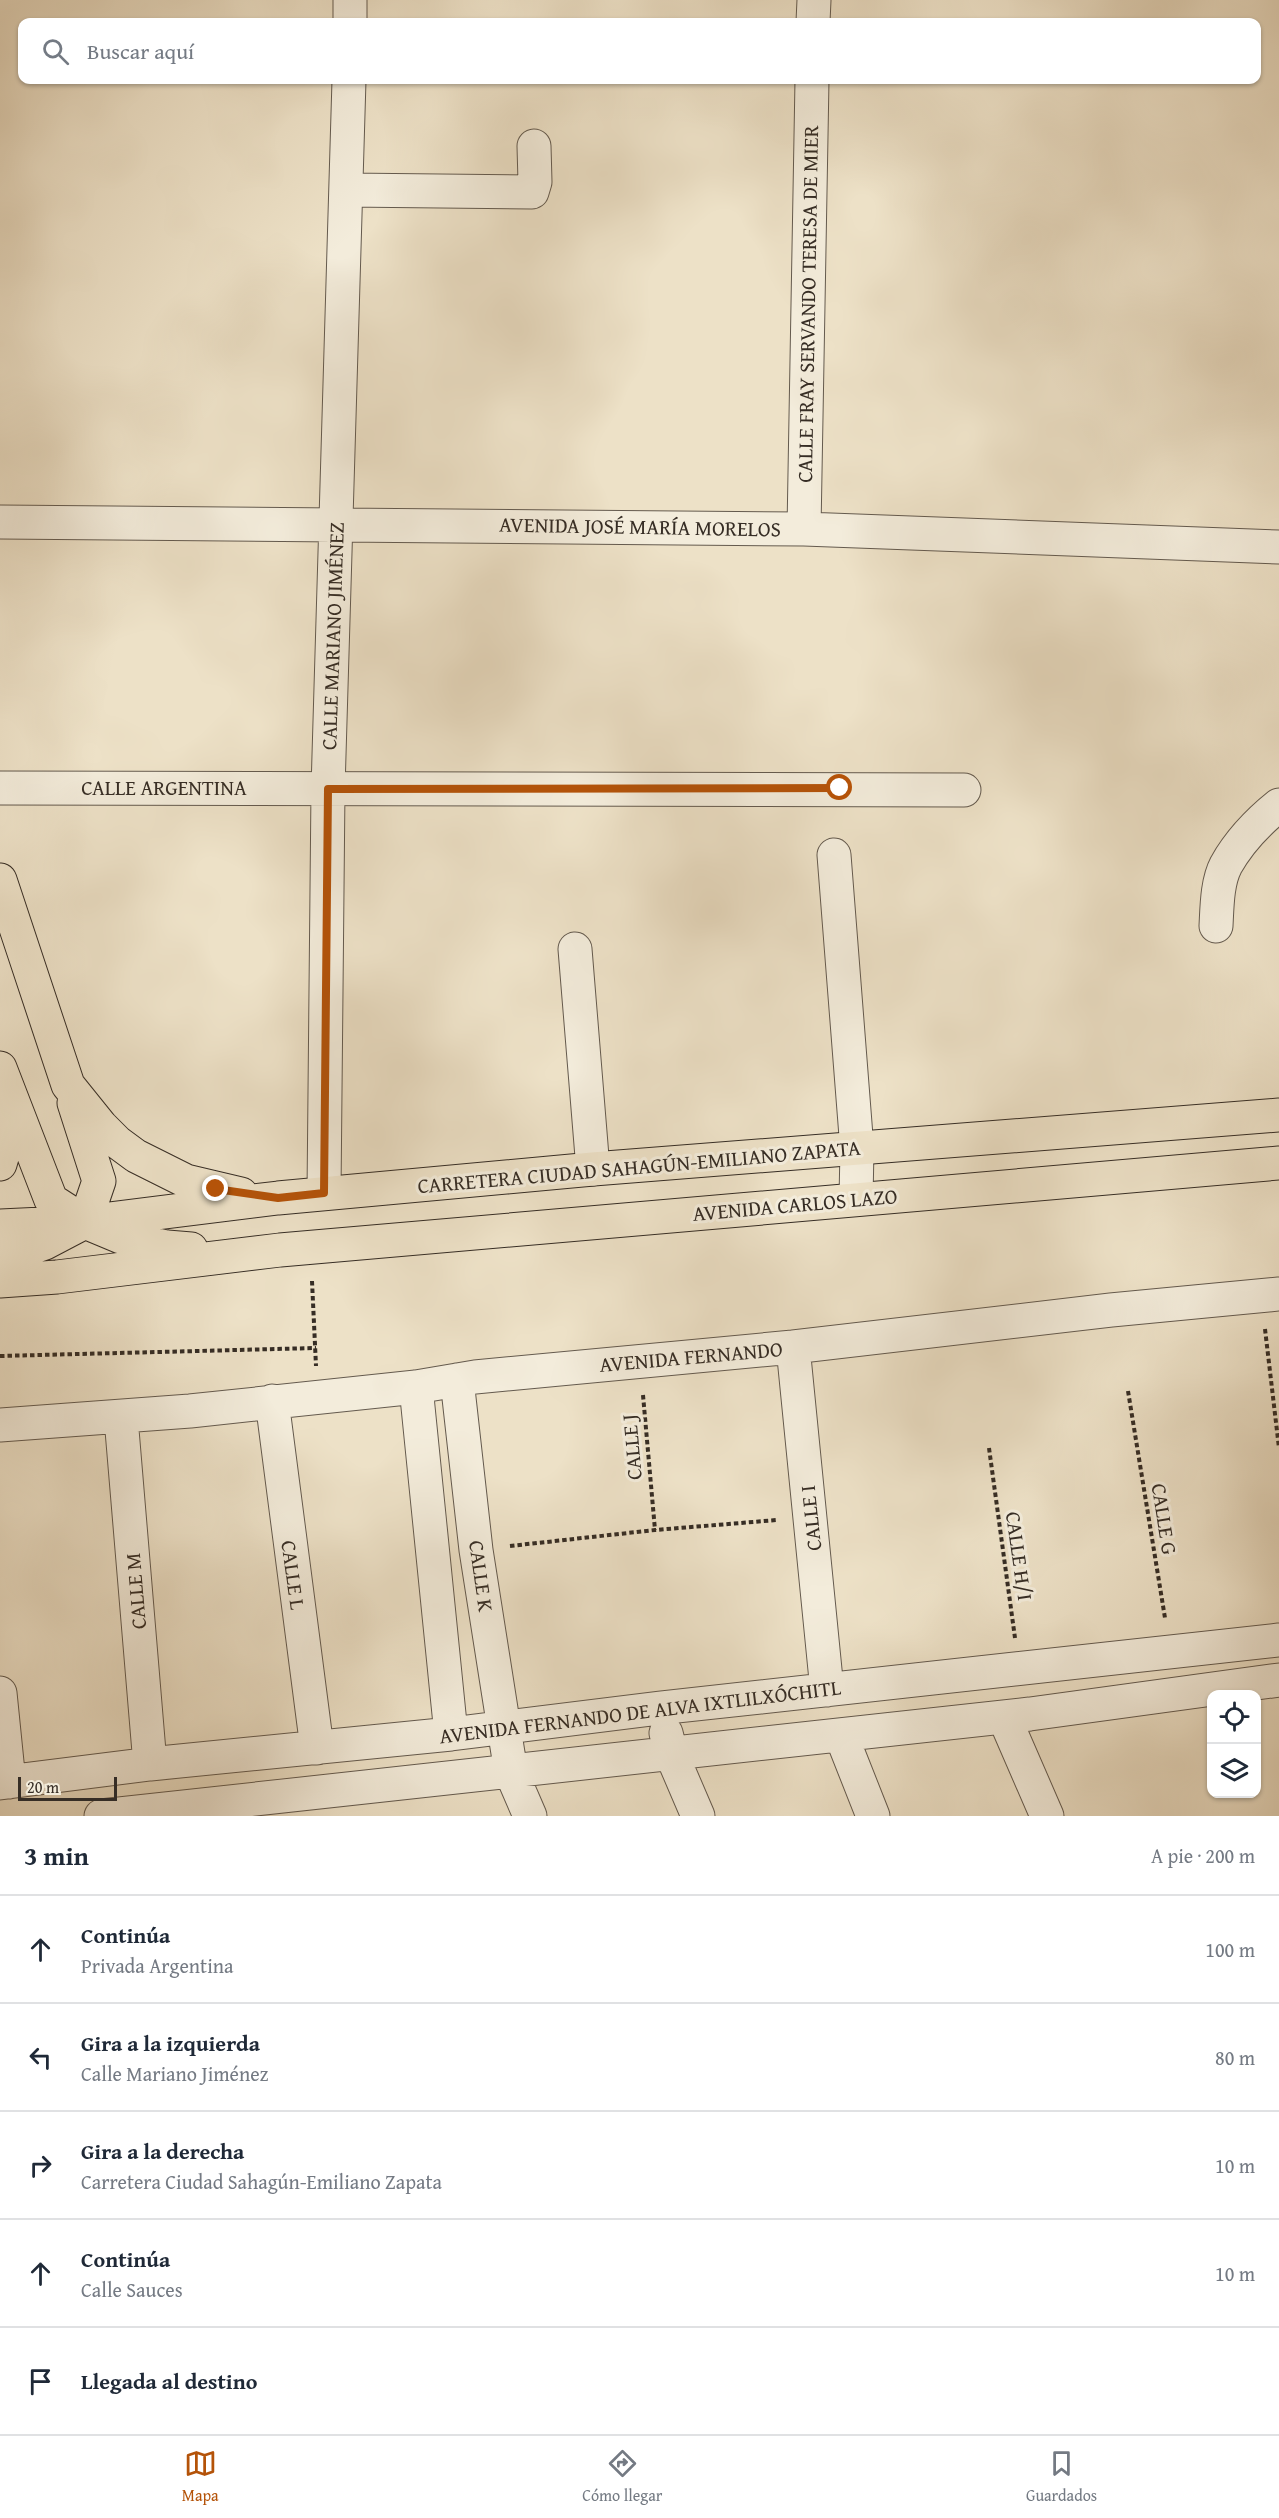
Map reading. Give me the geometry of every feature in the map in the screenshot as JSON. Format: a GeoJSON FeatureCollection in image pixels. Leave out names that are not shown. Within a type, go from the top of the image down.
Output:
{"type":"FeatureCollection","features":[{"type":"Feature","properties":{"kind":"main road"},"geometry":{"type":"LineString","coordinates":[[0,880],[99,1178],[85,1222],[45,1244],[0,1259]]}},
{"type":"Feature","properties":{"kind":"main road"},"geometry":{"type":"LineString","coordinates":[[0,1068],[48,1196],[85,1222],[121,1237],[167,1247],[301,1259]]}},
{"type":"Feature","properties":{"kind":"main road"},"geometry":{"type":"LineString","coordinates":[[68,1084],[100,1126],[136,1156],[186,1180],[206,1186],[242,1194],[278,1198]]}},
{"type":"Feature","properties":{"kind":"main road"},"geometry":{"type":"LineString","coordinates":[[0,1164],[11,1127],[12,1102]]}},
{"type":"Feature","properties":{"kind":"main road","name":"CARRETERA CIUDAD SAHAGÚN-EMILIANO ZAPATA"},"geometry":{"type":"LineString","coordinates":[[0,1226],[85,1222],[324,1193],[593,1169],[1279,1115]]}},
{"type":"Feature","properties":{"kind":"main road","name":"AVENIDA CARLOS LAZO"},"geometry":{"type":"LineString","coordinates":[[301,1259],[856,1199],[1279,1163]]}},
{"type":"Feature","properties":{"kind":"main road"},"geometry":{"type":"LineString","coordinates":[[0,1281],[301,1259]]}},
{"type":"Feature","properties":{"kind":"street"},"geometry":{"type":"LineString","coordinates":[[350,0],[350,18]]}},
{"type":"Feature","properties":{"kind":"street"},"geometry":{"type":"LineString","coordinates":[[813,18],[814,0]]}},
{"type":"Feature","properties":{"kind":"street","name":"CALLE MARIANO JIMÉNEZ"},"geometry":{"type":"LineString","coordinates":[[324,1193],[328,789],[349,84]]}},
{"type":"Feature","properties":{"kind":"street","name":"CALLE FRAY SERVANDO TERESA DE MIER"},"geometry":{"type":"LineString","coordinates":[[804,529],[812,84]]}},
{"type":"Feature","properties":{"kind":"street"},"geometry":{"type":"LineString","coordinates":[[347,190],[532,192],[535,182],[534,146]]}},
{"type":"Feature","properties":{"kind":"street","name":"AVENIDA JOSÉ MARÍA MORELOS"},"geometry":{"type":"LineString","coordinates":[[0,522],[804,529],[1279,547]]}},
{"type":"Feature","properties":{"kind":"street","name":"CALLE ARGENTINA"},"geometry":{"type":"LineString","coordinates":[[0,788],[964,790]]}},
{"type":"Feature","properties":{"kind":"street"},"geometry":{"type":"LineString","coordinates":[[1216,926],[1218,896],[1225,867],[1260,820],[1279,805]]}},
{"type":"Feature","properties":{"kind":"street"},"geometry":{"type":"LineString","coordinates":[[834,855],[858,1149],[856,1199]]}},
{"type":"Feature","properties":{"kind":"street"},"geometry":{"type":"LineString","coordinates":[[574,949],[593,1169]]}},
{"type":"Feature","properties":{"kind":"street","name":"AVENIDA FERNANDO"},"geometry":{"type":"LineString","coordinates":[[0,1425],[121,1418],[1270,1294]]}},
{"type":"Feature","properties":{"kind":"street","name":"CALLE I"},"geometry":{"type":"LineString","coordinates":[[793,1347],[827,1690]]}},
{"type":"Feature","properties":{"kind":"street","name":"CALLE K"},"geometry":{"type":"LineString","coordinates":[[457,1380],[476,1550],[511,1772],[530,1816]]}},
{"type":"Feature","properties":{"kind":"street"},"geometry":{"type":"LineString","coordinates":[[416,1387],[451,1734]]}},
{"type":"Feature","properties":{"kind":"street","name":"CALLE L"},"geometry":{"type":"LineString","coordinates":[[272,1401],[286,1524],[317,1748]]}},
{"type":"Feature","properties":{"kind":"street","name":"CALLE M"},"geometry":{"type":"LineString","coordinates":[[121,1418],[150,1764]]}},
{"type":"Feature","properties":{"kind":"street","name":"AVENIDA FERNANDO DE ALVA IXTLILXÓCHITL"},"geometry":{"type":"LineString","coordinates":[[5,1782],[150,1764],[451,1734],[660,1708],[1279,1640]]}},
{"type":"Feature","properties":{"kind":"street","name":"AVENIDA FERNANDO DE ALVA IXTLILXÓCHITL"},"geometry":{"type":"LineString","coordinates":[[101,1816],[351,1803],[511,1772],[1004,1717],[1279,1680]]}},
{"type":"Feature","properties":{"kind":"street"},"geometry":{"type":"LineString","coordinates":[[0,1693],[5,1782]]}},
{"type":"Feature","properties":{"kind":"street"},"geometry":{"type":"LineString","coordinates":[[660,1708],[671,1753],[699,1816]]}},
{"type":"Feature","properties":{"kind":"street"},"geometry":{"type":"LineString","coordinates":[[1004,1717],[1047,1816]]}},
{"type":"Feature","properties":{"kind":"street"},"geometry":{"type":"LineString","coordinates":[[841,1735],[873,1816]]}},
{"type":"Feature","properties":{"kind":"path"},"geometry":{"type":"LineString","coordinates":[[301,1259],[315,1337]]}},
{"type":"Feature","properties":{"kind":"path"},"geometry":{"type":"LineString","coordinates":[[1270,1294],[1279,1448]]}},
{"type":"Feature","properties":{"kind":"path"},"geometry":{"type":"LineString","coordinates":[[0,1356],[315,1348]]}},
{"type":"Feature","properties":{"kind":"path","name":"CALLE J"},"geometry":{"type":"LineString","coordinates":[[640,1362],[655,1530]]}},
{"type":"Feature","properties":{"kind":"path","name":"CALLE G"},"geometry":{"type":"LineString","coordinates":[[1128,1391],[1170,1651]]}},
{"type":"Feature","properties":{"kind":"path","name":"CALLE H/I"},"geometry":{"type":"LineString","coordinates":[[989,1448],[1019,1668]]}},
{"type":"Feature","properties":{"kind":"path"},"geometry":{"type":"LineString","coordinates":[[476,1550],[655,1530],[811,1518]]}},
{"type":"Feature","properties":{"kind":"route"},"geometry":{"type":"LineString","coordinates":[[216,1189],[278,1198],[324,1193],[328,789],[840,788]]}}]}
